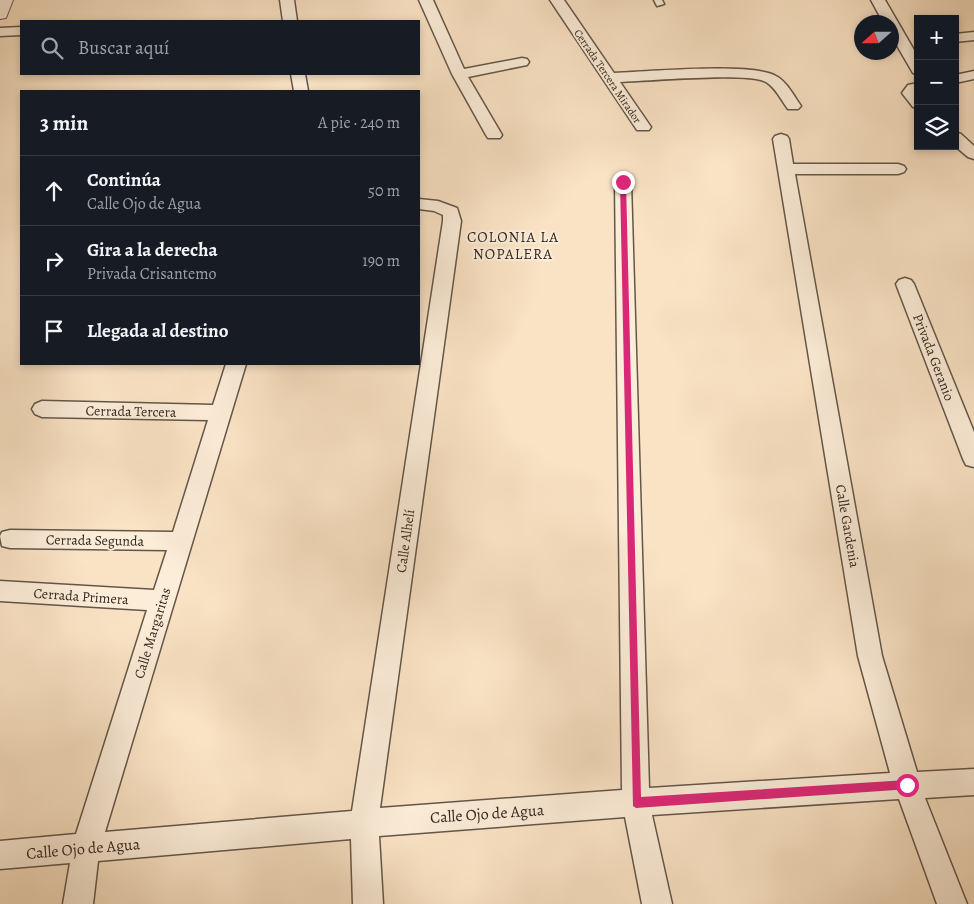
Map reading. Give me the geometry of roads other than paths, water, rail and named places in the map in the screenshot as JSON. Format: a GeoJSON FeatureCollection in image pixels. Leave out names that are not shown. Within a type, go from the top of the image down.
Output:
{"type":"FeatureCollection","features":[{"type":"Feature","properties":{"kind":"street"},"geometry":{"type":"LineString","coordinates":[[0,14],[4,0]]}},
{"type":"Feature","properties":{"kind":"street"},"geometry":{"type":"LineString","coordinates":[[287,0],[290,20]]}},
{"type":"Feature","properties":{"kind":"street"},"geometry":{"type":"LineString","coordinates":[[426,0],[459,74],[494,135]]}},
{"type":"Feature","properties":{"kind":"street","name":"Cerrada Tercera Mirador"},"geometry":{"type":"LineString","coordinates":[[558,0],[643,127]]}},
{"type":"Feature","properties":{"kind":"street"},"geometry":{"type":"LineString","coordinates":[[878,0],[886,15]]}},
{"type":"Feature","properties":{"kind":"street"},"geometry":{"type":"LineString","coordinates":[[0,32],[20,31]]}},
{"type":"Feature","properties":{"kind":"street"},"geometry":{"type":"LineString","coordinates":[[959,38],[974,36]]}},
{"type":"Feature","properties":{"kind":"street"},"geometry":{"type":"LineString","coordinates":[[899,42],[914,41]]}},
{"type":"Feature","properties":{"kind":"street"},"geometry":{"type":"LineString","coordinates":[[899,42],[914,64]]}},
{"type":"Feature","properties":{"kind":"street"},"geometry":{"type":"LineString","coordinates":[[459,74],[522,62]]}},
{"type":"Feature","properties":{"kind":"street"},"geometry":{"type":"LineString","coordinates":[[610,78],[738,73],[759,74],[771,78],[779,84],[793,106]]}},
{"type":"Feature","properties":{"kind":"street"},"geometry":{"type":"LineString","coordinates":[[298,75],[301,90]]}},
{"type":"Feature","properties":{"kind":"street"},"geometry":{"type":"LineString","coordinates":[[959,78],[974,75]]}},
{"type":"Feature","properties":{"kind":"street"},"geometry":{"type":"LineString","coordinates":[[914,88],[909,93],[914,99]]}},
{"type":"Feature","properties":{"kind":"street","name":"Calle Gardenia"},"geometry":{"type":"LineString","coordinates":[[781,140],[870,656],[907,785],[952,904]]}},
{"type":"Feature","properties":{"kind":"street"},"geometry":{"type":"LineString","coordinates":[[959,140],[974,153]]}},
{"type":"Feature","properties":{"kind":"street"},"geometry":{"type":"LineString","coordinates":[[787,169],[898,169]]}},
{"type":"Feature","properties":{"kind":"street"},"geometry":{"type":"LineString","coordinates":[[623,182],[636,802],[657,904]]}},
{"type":"Feature","properties":{"kind":"street","name":"Calle Alhelí"},"geometry":{"type":"LineString","coordinates":[[368,904],[364,822],[452,221],[451,212],[438,206],[420,204]]}},
{"type":"Feature","properties":{"kind":"street","name":"Privada Geranio"},"geometry":{"type":"LineString","coordinates":[[905,284],[974,459]]}},
{"type":"Feature","properties":{"kind":"street","name":"Calle Margaritas"},"geometry":{"type":"LineString","coordinates":[[78,904],[86,848],[236,365]]}},
{"type":"Feature","properties":{"kind":"street","name":"Cerrada Tercera"},"geometry":{"type":"LineString","coordinates":[[42,409],[220,413]]}},
{"type":"Feature","properties":{"kind":"street","name":"Cerrada Segunda"},"geometry":{"type":"LineString","coordinates":[[10,539],[180,541]]}},
{"type":"Feature","properties":{"kind":"street","name":"Cerrada Primera"},"geometry":{"type":"LineString","coordinates":[[0,591],[162,601]]}},
{"type":"Feature","properties":{"kind":"street","name":"Calle Ojo de Agua"},"geometry":{"type":"LineString","coordinates":[[0,855],[364,822],[636,802],[974,782]]}},
{"type":"Feature","properties":{"kind":"district","name":"COLONIA LA NOPALERA"},"geometry":{"type":"Point","coordinates":[513,246]}}]}
